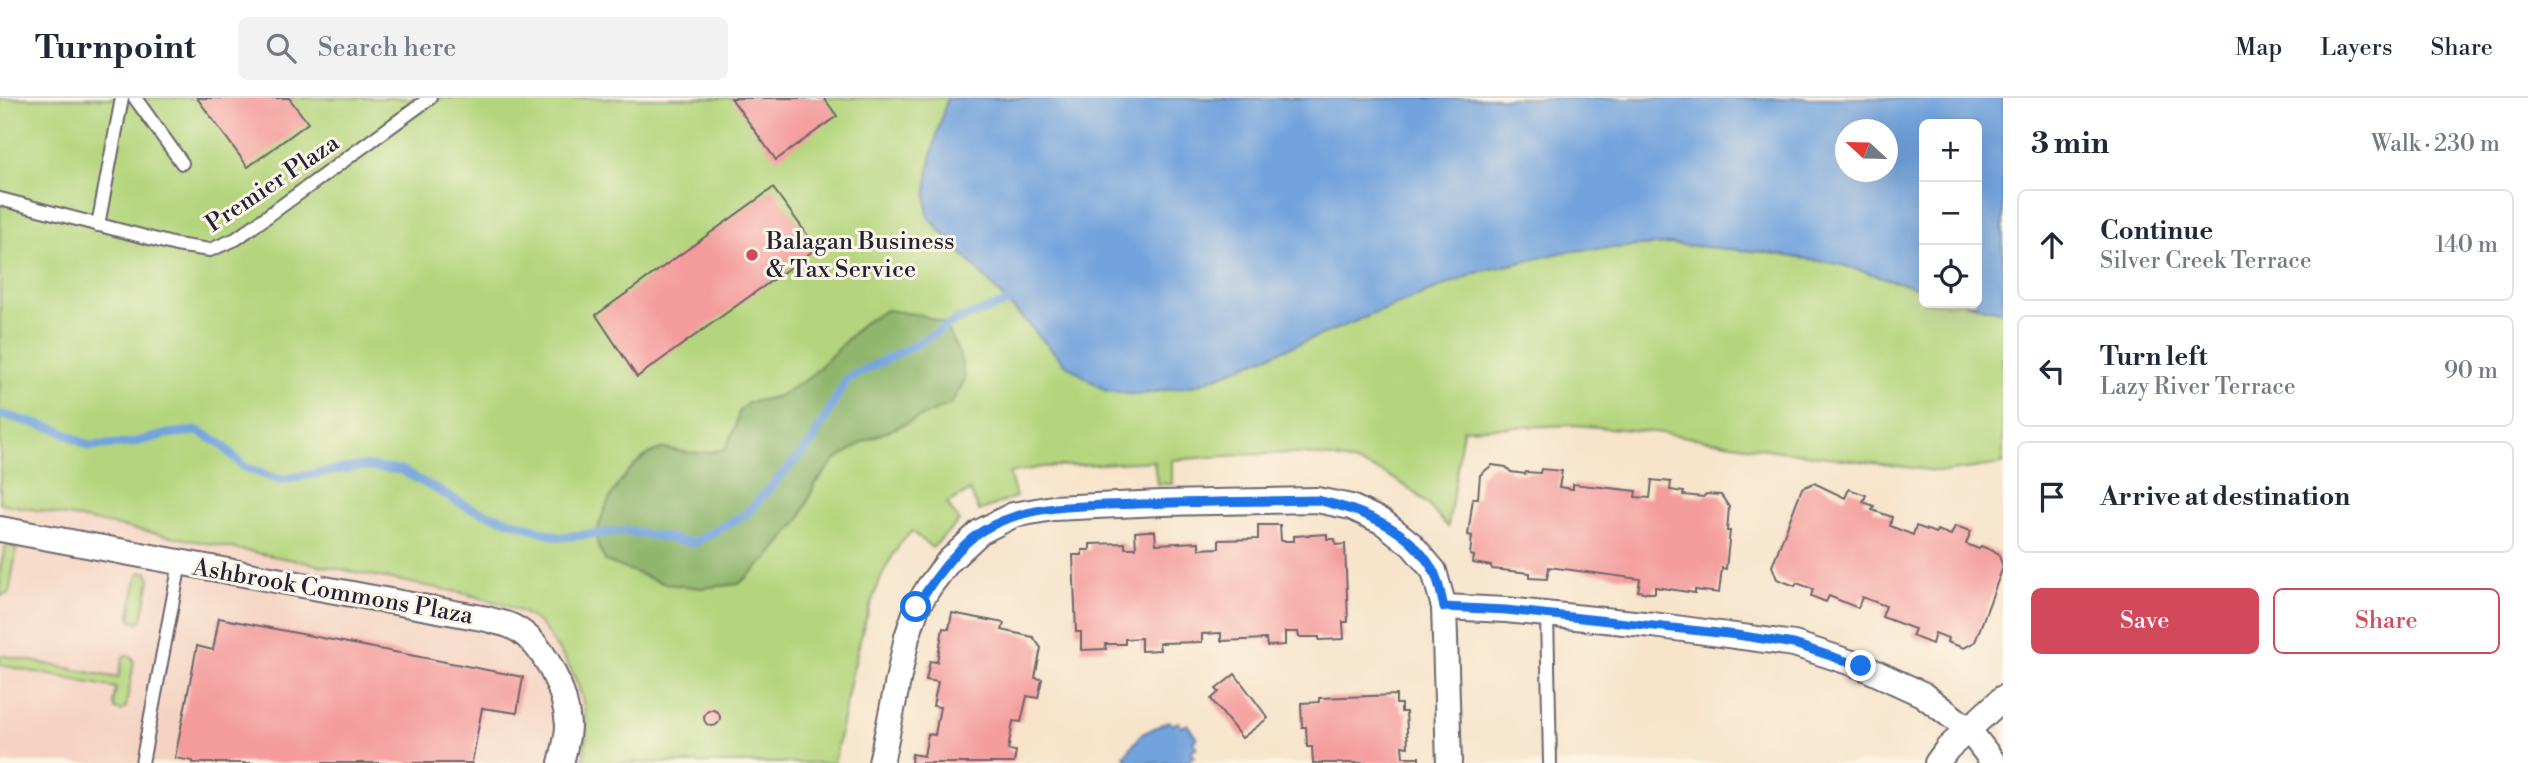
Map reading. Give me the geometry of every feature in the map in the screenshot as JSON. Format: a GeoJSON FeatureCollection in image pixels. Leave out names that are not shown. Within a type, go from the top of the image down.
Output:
{"type":"FeatureCollection","features":[{"type":"Feature","properties":{"kind":"street"},"geometry":{"type":"LineString","coordinates":[[881,763],[907,636],[916,607],[948,562],[980,532],[1013,516],[1054,508],[1317,500],[1351,508],[1383,522],[1412,545],[1434,571],[1444,607],[1449,763]]}},
{"type":"Feature","properties":{"kind":"street","name":"Ashbrook Commons Plaza"},"geometry":{"type":"LineString","coordinates":[[0,528],[487,619],[514,627],[550,665],[562,692],[568,727],[561,763]]}},
{"type":"Feature","properties":{"kind":"street"},"geometry":{"type":"LineString","coordinates":[[1444,607],[1547,614],[1794,644],[1861,666],[1922,694],[1968,729],[1994,763]]}},
{"type":"Feature","properties":{"kind":"street"},"geometry":{"type":"LineString","coordinates":[[1937,763],[1948,748],[2003,698]]}},
{"type":"Feature","properties":{"kind":"lane"},"geometry":{"type":"LineString","coordinates":[[99,225],[122,98]]}},
{"type":"Feature","properties":{"kind":"lane"},"geometry":{"type":"LineString","coordinates":[[135,98],[182,163]]}},
{"type":"Feature","properties":{"kind":"lane","name":"Premier Plaza"},"geometry":{"type":"LineString","coordinates":[[0,199],[176,245],[210,250],[236,239],[430,98]]}},
{"type":"Feature","properties":{"kind":"lane"},"geometry":{"type":"LineString","coordinates":[[142,763],[180,563]]}},
{"type":"Feature","properties":{"kind":"lane"},"geometry":{"type":"LineString","coordinates":[[1547,614],[1550,763]]}},
{"type":"Feature","properties":{"kind":"shaded area"},"geometry":{"type":"Polygon","coordinates":[[[0,503],[463,593],[504,604],[538,623],[562,653],[581,688],[586,718],[583,763],[0,763],[0,503]]]}},
{"type":"Feature","properties":{"kind":"green space"},"geometry":{"type":"Polygon","coordinates":[[[0,98],[2003,98],[2003,464],[1944,472],[1654,432],[1574,425],[1463,429],[1448,527],[1415,493],[1388,476],[1360,464],[1329,457],[1266,454],[1172,460],[1172,484],[1157,484],[1154,461],[1042,467],[1009,473],[1016,497],[979,511],[970,491],[947,503],[959,521],[932,548],[912,531],[895,551],[870,607],[860,640],[834,763],[583,763],[586,729],[582,698],[571,669],[541,625],[512,608],[463,593],[0,503],[0,98]]]}},
{"type":"Feature","properties":{"kind":"green space"},"geometry":{"type":"Polygon","coordinates":[[[886,310],[921,315],[944,323],[959,353],[965,379],[951,404],[865,441],[835,460],[815,484],[800,519],[770,556],[739,584],[701,588],[665,584],[605,561],[598,546],[598,528],[609,500],[638,462],[650,453],[662,449],[702,453],[726,448],[736,426],[739,411],[748,403],[779,396],[810,377],[862,324],[886,310]]]}},
{"type":"Feature","properties":{"kind":"green space"},"geometry":{"type":"Polygon","coordinates":[[[10,545],[16,549],[16,553],[9,593],[1,596],[0,568],[5,548],[10,545]]]}},
{"type":"Feature","properties":{"kind":"green space"},"geometry":{"type":"Polygon","coordinates":[[[141,572],[147,572],[150,579],[142,619],[138,623],[132,621],[130,615],[137,577],[141,572]]]}},
{"type":"Feature","properties":{"kind":"green space"},"geometry":{"type":"Polygon","coordinates":[[[0,655],[118,678],[123,657],[131,656],[134,662],[126,707],[122,711],[115,709],[113,703],[116,688],[0,665],[0,655]]]}},
{"type":"Feature","properties":{"kind":"water"},"geometry":{"type":"Polygon","coordinates":[[[947,98],[2003,98],[2003,312],[1982,307],[1982,119],[1919,119],[1919,288],[1838,264],[1763,252],[1670,244],[1569,251],[1479,272],[1196,385],[1137,395],[1106,391],[1065,364],[928,217],[927,187],[947,98]]]}},
{"type":"Feature","properties":{"kind":"water"},"geometry":{"type":"Polygon","coordinates":[[[1169,721],[1173,725],[1178,722],[1182,727],[1187,724],[1197,738],[1193,742],[1197,747],[1191,751],[1194,756],[1186,763],[1124,763],[1127,760],[1124,756],[1142,734],[1169,721]]]}},
{"type":"Feature","properties":{"kind":"building"},"geometry":{"type":"Polygon","coordinates":[[[197,98],[289,98],[308,123],[248,167],[197,98]]]}},
{"type":"Feature","properties":{"kind":"building"},"geometry":{"type":"Polygon","coordinates":[[[731,98],[824,98],[837,116],[776,160],[731,98]]]}},
{"type":"Feature","properties":{"kind":"building"},"geometry":{"type":"Polygon","coordinates":[[[773,188],[817,248],[637,377],[596,315],[773,188]]]}},
{"type":"Feature","properties":{"kind":"building"},"geometry":{"type":"Polygon","coordinates":[[[1492,465],[1525,474],[1540,473],[1541,469],[1562,471],[1559,487],[1573,489],[1573,484],[1636,491],[1635,497],[1650,498],[1652,480],[1671,482],[1670,490],[1684,492],[1683,495],[1721,495],[1729,507],[1727,531],[1730,531],[1726,569],[1722,568],[1719,593],[1695,590],[1695,593],[1655,587],[1655,593],[1648,593],[1638,591],[1640,579],[1549,567],[1547,579],[1530,578],[1530,573],[1492,569],[1491,566],[1473,563],[1474,556],[1470,555],[1472,536],[1468,535],[1473,498],[1478,498],[1480,475],[1492,465]]]}},
{"type":"Feature","properties":{"kind":"building"},"geometry":{"type":"Polygon","coordinates":[[[1814,483],[1845,498],[1849,489],[1866,495],[1863,502],[1874,506],[1872,510],[1892,517],[1890,526],[1913,535],[1916,526],[1951,535],[1955,526],[1971,531],[1966,544],[1979,549],[1981,546],[1998,553],[2003,567],[1975,642],[1964,648],[1947,642],[1948,638],[1935,633],[1932,644],[1912,636],[1915,629],[1882,617],[1886,606],[1862,597],[1858,608],[1829,596],[1826,602],[1811,596],[1813,589],[1777,579],[1772,566],[1802,488],[1814,483]]]}},
{"type":"Feature","properties":{"kind":"building"},"geometry":{"type":"Polygon","coordinates":[[[1258,525],[1280,525],[1281,541],[1294,541],[1294,536],[1327,534],[1327,539],[1335,539],[1336,545],[1345,544],[1348,622],[1343,622],[1344,639],[1319,640],[1319,637],[1299,637],[1298,632],[1285,632],[1285,645],[1267,646],[1266,639],[1221,641],[1221,633],[1202,634],[1202,642],[1159,643],[1160,650],[1141,651],[1141,638],[1125,639],[1125,644],[1105,644],[1106,649],[1081,650],[1081,632],[1076,632],[1073,555],[1082,555],[1082,550],[1090,550],[1090,544],[1125,543],[1125,548],[1136,548],[1135,532],[1148,531],[1155,531],[1156,544],[1199,542],[1199,549],[1219,548],[1219,540],[1258,539],[1258,525]]]}},
{"type":"Feature","properties":{"kind":"building"},"geometry":{"type":"Polygon","coordinates":[[[952,613],[1004,623],[1002,630],[1033,637],[1041,648],[1035,678],[1042,679],[1038,698],[1027,696],[1021,722],[1013,721],[1008,750],[1016,751],[1014,763],[911,763],[912,754],[924,756],[928,734],[935,735],[940,707],[933,706],[938,682],[926,680],[930,661],[937,662],[943,628],[949,629],[952,613]]]}},
{"type":"Feature","properties":{"kind":"building"},"geometry":{"type":"Polygon","coordinates":[[[219,618],[523,677],[517,713],[482,708],[472,763],[193,763],[175,758],[197,646],[213,650],[219,618]]]}},
{"type":"Feature","properties":{"kind":"building"},"geometry":{"type":"Polygon","coordinates":[[[1235,674],[1268,718],[1242,738],[1211,699],[1219,692],[1216,689],[1235,674]]]}},
{"type":"Feature","properties":{"kind":"building"},"geometry":{"type":"Polygon","coordinates":[[[1396,695],[1396,704],[1401,704],[1401,712],[1406,712],[1408,747],[1402,746],[1403,757],[1419,757],[1419,763],[1313,763],[1312,747],[1307,747],[1306,727],[1302,727],[1301,703],[1319,702],[1319,698],[1396,695]]]}},
{"type":"Feature","properties":{"kind":"building"},"geometry":{"type":"Polygon","coordinates":[[[712,710],[718,712],[718,724],[712,726],[706,724],[704,718],[706,712],[712,710]]]}},
{"type":"Feature","properties":{"kind":"waterway"},"geometry":{"type":"LineString","coordinates":[[0,414],[56,429],[89,446],[132,443],[167,434],[198,431],[220,443],[244,467],[280,480],[360,466],[401,470],[470,508],[559,537],[628,531],[694,543],[746,514],[812,442],[847,379],[915,345],[957,320],[1009,302]]}},
{"type":"Feature","properties":{"kind":"place","name":"Balagan Business & Tax Service"},"geometry":{"type":"Point","coordinates":[752,255]}},
{"type":"Feature","properties":{"kind":"route"},"geometry":{"type":"LineString","coordinates":[[916,607],[948,562],[980,532],[1013,516],[1054,508],[1317,500],[1351,508],[1383,522],[1412,545],[1434,571],[1444,607],[1506,610],[1737,635],[1794,644],[1861,666]]}}]}
